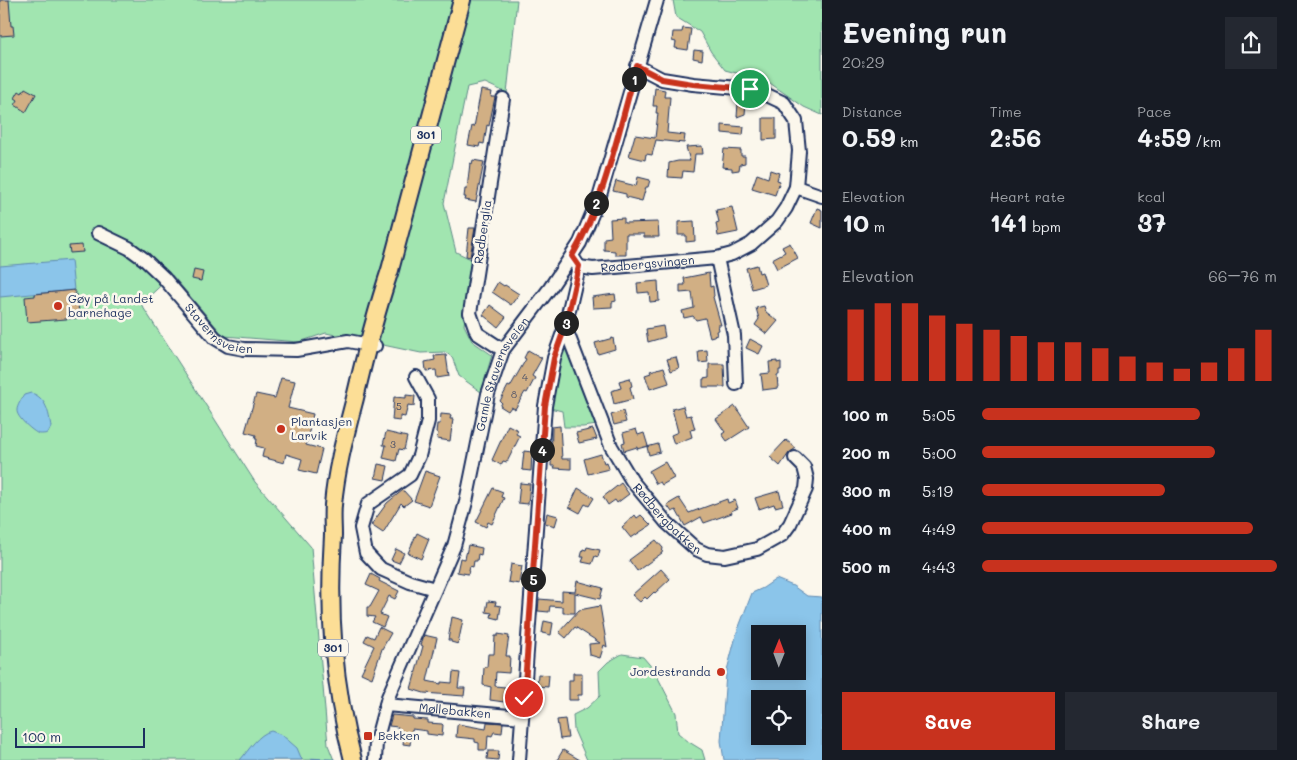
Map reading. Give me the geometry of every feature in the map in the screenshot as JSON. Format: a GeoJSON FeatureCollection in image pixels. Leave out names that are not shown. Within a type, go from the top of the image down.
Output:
{"type":"FeatureCollection","features":[{"type":"Feature","properties":{"kind":"main road","name":"301"},"geometry":{"type":"LineString","coordinates":[[353,760],[341,710],[334,661],[330,594],[333,506],[336,481],[346,432],[372,345],[390,270],[462,0]]}},
{"type":"Feature","properties":{"kind":"street","name":"Gamle Stavernsveien"},"geometry":{"type":"LineString","coordinates":[[375,760],[376,742],[386,705],[454,546],[466,502],[488,394],[503,350],[550,288],[575,262],[580,243],[600,195],[657,0]]}},
{"type":"Feature","properties":{"kind":"street","name":"Rødbergsvingen"},"geometry":{"type":"LineString","coordinates":[[575,262],[593,269],[717,258],[732,254],[751,244],[771,227],[786,208],[796,187],[799,151],[796,121],[784,103],[750,89],[662,79],[637,66]]}},
{"type":"Feature","properties":{"kind":"street","name":"Rødberglia"},"geometry":{"type":"LineString","coordinates":[[503,99],[470,313],[477,333],[503,350]]}},
{"type":"Feature","properties":{"kind":"street"},"geometry":{"type":"LineString","coordinates":[[796,187],[822,196]]}},
{"type":"Feature","properties":{"kind":"street","name":"Stavernsveien"},"geometry":{"type":"LineString","coordinates":[[98,233],[129,248],[144,259],[163,277],[215,338],[228,346],[244,349],[296,350],[348,341],[372,345]]}},
{"type":"Feature","properties":{"kind":"street"},"geometry":{"type":"LineString","coordinates":[[717,258],[734,335],[736,384]]}},
{"type":"Feature","properties":{"kind":"street"},"geometry":{"type":"LineString","coordinates":[[519,760],[545,406],[554,358],[565,327],[575,262]]}},
{"type":"Feature","properties":{"kind":"street","name":"Rødbergbakken"},"geometry":{"type":"LineString","coordinates":[[565,327],[611,446],[638,488],[666,522],[696,549],[707,554],[725,556],[757,548],[782,535],[790,524],[806,489],[807,479],[804,466],[795,458]]}},
{"type":"Feature","properties":{"kind":"street"},"geometry":{"type":"LineString","coordinates":[[416,376],[428,398],[428,422],[419,456],[410,475],[368,504],[361,528],[366,553],[381,569],[410,582],[435,589]]}},
{"type":"Feature","properties":{"kind":"street","name":"Møllebakken"},"geometry":{"type":"LineString","coordinates":[[386,705],[522,717]]}},
{"type":"Feature","properties":{"kind":"green space"},"geometry":{"type":"Polygon","coordinates":[[[0,0],[517,0],[507,93],[485,83],[467,87],[444,203],[456,252],[473,260],[464,325],[472,341],[492,355],[481,392],[459,376],[452,357],[445,352],[421,353],[326,333],[299,342],[224,336],[172,275],[141,304],[255,482],[311,547],[328,745],[334,760],[0,760],[0,0]]]}},
{"type":"Feature","properties":{"kind":"green space"},"geometry":{"type":"Polygon","coordinates":[[[673,0],[822,0],[822,115],[804,107],[767,81],[725,70],[711,52],[700,32],[676,17],[673,0]]]}},
{"type":"Feature","properties":{"kind":"green space"},"geometry":{"type":"Polygon","coordinates":[[[562,344],[566,344],[597,425],[564,427],[562,411],[550,408],[562,344]]]}},
{"type":"Feature","properties":{"kind":"green space"},"geometry":{"type":"Polygon","coordinates":[[[622,654],[643,657],[654,670],[676,713],[678,733],[702,750],[705,760],[587,760],[574,730],[573,715],[587,708],[600,696],[599,671],[608,662],[622,654]]]}},
{"type":"Feature","properties":{"kind":"water"},"geometry":{"type":"Polygon","coordinates":[[[71,260],[74,290],[0,297],[0,266],[71,260]]]}},
{"type":"Feature","properties":{"kind":"water"},"geometry":{"type":"Polygon","coordinates":[[[31,393],[40,398],[46,406],[51,427],[48,433],[36,433],[25,424],[17,413],[18,406],[24,395],[31,393]]]}},
{"type":"Feature","properties":{"kind":"water"},"geometry":{"type":"Polygon","coordinates":[[[776,579],[793,586],[807,596],[822,597],[822,760],[724,760],[721,741],[726,674],[737,632],[752,593],[776,579]]]}},
{"type":"Feature","properties":{"kind":"water"},"geometry":{"type":"Polygon","coordinates":[[[271,731],[282,735],[297,748],[302,760],[240,760],[262,735],[271,731]]]}},
{"type":"Feature","properties":{"kind":"building"},"geometry":{"type":"Polygon","coordinates":[[[0,0],[9,0],[11,26],[13,26],[14,35],[0,36],[0,0]]]}},
{"type":"Feature","properties":{"kind":"building"},"geometry":{"type":"Polygon","coordinates":[[[683,28],[691,29],[688,50],[675,48],[676,42],[672,41],[673,32],[682,32],[683,28]]]}},
{"type":"Feature","properties":{"kind":"building"},"geometry":{"type":"Polygon","coordinates":[[[694,50],[703,51],[702,60],[693,58],[694,50]]]}},
{"type":"Feature","properties":{"kind":"building"},"geometry":{"type":"Polygon","coordinates":[[[25,88],[36,94],[26,112],[15,105],[18,100],[15,98],[19,91],[22,93],[25,88]]]}},
{"type":"Feature","properties":{"kind":"building"},"geometry":{"type":"Polygon","coordinates":[[[655,88],[665,90],[664,97],[670,97],[667,133],[685,135],[684,143],[656,140],[652,155],[646,154],[645,160],[629,156],[635,135],[655,138],[658,113],[656,113],[657,106],[653,106],[655,88]]]}},
{"type":"Feature","properties":{"kind":"building"},"geometry":{"type":"Polygon","coordinates":[[[481,90],[492,92],[491,97],[495,97],[484,144],[480,143],[479,147],[468,145],[472,126],[474,127],[481,90]]]}},
{"type":"Feature","properties":{"kind":"building"},"geometry":{"type":"Polygon","coordinates":[[[738,103],[746,103],[745,114],[737,117],[738,103]]]}},
{"type":"Feature","properties":{"kind":"building"},"geometry":{"type":"Polygon","coordinates":[[[763,118],[776,118],[776,139],[763,140],[763,118]]]}},
{"type":"Feature","properties":{"kind":"building"},"geometry":{"type":"Polygon","coordinates":[[[722,125],[744,127],[743,135],[722,133],[722,125]]]}},
{"type":"Feature","properties":{"kind":"building"},"geometry":{"type":"Polygon","coordinates":[[[702,146],[703,154],[695,154],[693,172],[683,171],[682,178],[668,177],[669,163],[690,161],[686,147],[702,146]]]}},
{"type":"Feature","properties":{"kind":"building"},"geometry":{"type":"Polygon","coordinates":[[[724,149],[741,150],[741,156],[745,156],[745,163],[740,164],[739,170],[732,171],[732,168],[722,167],[724,149]]]}},
{"type":"Feature","properties":{"kind":"building"},"geometry":{"type":"Polygon","coordinates":[[[473,160],[484,162],[476,202],[465,200],[466,197],[464,197],[465,189],[467,189],[470,163],[472,164],[473,160]]]}},
{"type":"Feature","properties":{"kind":"building"},"geometry":{"type":"Polygon","coordinates":[[[770,170],[779,173],[777,180],[780,181],[775,195],[752,188],[757,174],[768,178],[770,170]]]}},
{"type":"Feature","properties":{"kind":"building"},"geometry":{"type":"Polygon","coordinates":[[[638,177],[650,180],[642,201],[613,191],[616,181],[636,186],[638,177]]]}},
{"type":"Feature","properties":{"kind":"building"},"geometry":{"type":"Polygon","coordinates":[[[732,207],[738,232],[718,236],[716,223],[719,222],[716,210],[732,207]]]}},
{"type":"Feature","properties":{"kind":"building"},"geometry":{"type":"Polygon","coordinates":[[[817,208],[822,210],[822,228],[811,223],[817,208]]]}},
{"type":"Feature","properties":{"kind":"building"},"geometry":{"type":"Polygon","coordinates":[[[624,218],[624,223],[658,222],[659,237],[644,237],[644,234],[626,234],[626,255],[615,255],[615,251],[604,250],[604,238],[611,237],[610,219],[624,218]]]}},
{"type":"Feature","properties":{"kind":"building"},"geometry":{"type":"Polygon","coordinates":[[[694,221],[695,241],[686,242],[686,235],[678,235],[678,222],[694,221]]]}},
{"type":"Feature","properties":{"kind":"building"},"geometry":{"type":"Polygon","coordinates":[[[469,228],[475,228],[470,257],[466,256],[469,228]]]}},
{"type":"Feature","properties":{"kind":"building"},"geometry":{"type":"Polygon","coordinates":[[[790,243],[798,258],[777,269],[772,259],[785,252],[782,247],[790,243]]]}},
{"type":"Feature","properties":{"kind":"building"},"geometry":{"type":"Polygon","coordinates":[[[82,245],[83,252],[70,253],[69,246],[82,245]]]}},
{"type":"Feature","properties":{"kind":"building"},"geometry":{"type":"Polygon","coordinates":[[[757,265],[759,273],[762,272],[766,285],[752,289],[746,268],[757,265]]]}},
{"type":"Feature","properties":{"kind":"building"},"geometry":{"type":"Polygon","coordinates":[[[194,270],[203,272],[201,281],[192,279],[194,270]]]}},
{"type":"Feature","properties":{"kind":"building"},"geometry":{"type":"Polygon","coordinates":[[[709,273],[710,287],[713,286],[713,297],[721,325],[718,325],[717,335],[710,337],[705,318],[696,320],[693,316],[684,318],[682,311],[694,308],[692,292],[680,293],[680,285],[685,285],[684,278],[709,273]]]}},
{"type":"Feature","properties":{"kind":"building"},"geometry":{"type":"Polygon","coordinates":[[[658,281],[659,301],[650,302],[649,292],[638,293],[637,283],[658,281]]]}},
{"type":"Feature","properties":{"kind":"building"},"geometry":{"type":"Polygon","coordinates":[[[498,282],[519,294],[511,305],[492,292],[498,282]]]}},
{"type":"Feature","properties":{"kind":"building"},"geometry":{"type":"Polygon","coordinates":[[[75,290],[75,295],[77,295],[78,299],[79,318],[27,322],[25,297],[35,296],[35,294],[75,290]]]}},
{"type":"Feature","properties":{"kind":"building"},"geometry":{"type":"Polygon","coordinates":[[[615,294],[616,301],[612,302],[612,307],[593,308],[592,297],[615,294]]]}},
{"type":"Feature","properties":{"kind":"building"},"geometry":{"type":"Polygon","coordinates":[[[490,305],[506,317],[498,327],[483,315],[490,305]]]}},
{"type":"Feature","properties":{"kind":"building"},"geometry":{"type":"Polygon","coordinates":[[[764,306],[766,312],[778,321],[767,334],[755,325],[759,319],[756,308],[764,306]]]}},
{"type":"Feature","properties":{"kind":"building"},"geometry":{"type":"Polygon","coordinates":[[[663,326],[665,337],[648,342],[646,329],[663,326]]]}},
{"type":"Feature","properties":{"kind":"building"},"geometry":{"type":"Polygon","coordinates":[[[613,338],[615,349],[598,354],[595,343],[613,338]]]}},
{"type":"Feature","properties":{"kind":"building"},"geometry":{"type":"Polygon","coordinates":[[[750,339],[763,346],[759,354],[746,348],[750,339]]]}},
{"type":"Feature","properties":{"kind":"building"},"geometry":{"type":"Polygon","coordinates":[[[528,350],[542,358],[532,376],[535,378],[527,393],[525,392],[515,409],[511,407],[508,411],[500,406],[502,403],[500,401],[526,359],[524,358],[528,350]]]}},
{"type":"Feature","properties":{"kind":"building"},"geometry":{"type":"Polygon","coordinates":[[[707,350],[708,362],[699,363],[698,351],[707,350]]]}},
{"type":"Feature","properties":{"kind":"building"},"geometry":{"type":"Polygon","coordinates":[[[446,355],[449,376],[437,378],[436,370],[426,371],[425,362],[435,360],[434,356],[446,355]]]}},
{"type":"Feature","properties":{"kind":"building"},"geometry":{"type":"Polygon","coordinates":[[[676,357],[679,368],[671,371],[667,359],[676,357]]]}},
{"type":"Feature","properties":{"kind":"building"},"geometry":{"type":"Polygon","coordinates":[[[777,361],[777,363],[781,362],[781,370],[779,370],[779,375],[777,375],[778,388],[763,390],[761,374],[770,373],[769,362],[777,361]]]}},
{"type":"Feature","properties":{"kind":"building"},"geometry":{"type":"Polygon","coordinates":[[[709,364],[724,364],[725,387],[703,387],[703,379],[709,378],[709,364]]]}},
{"type":"Feature","properties":{"kind":"building"},"geometry":{"type":"Polygon","coordinates":[[[664,367],[669,383],[650,389],[645,375],[651,373],[650,371],[664,367]]]}},
{"type":"Feature","properties":{"kind":"building"},"geometry":{"type":"Polygon","coordinates":[[[281,378],[295,381],[288,408],[313,414],[306,445],[322,449],[316,474],[299,470],[302,459],[286,454],[284,463],[262,457],[264,448],[256,446],[256,435],[245,432],[256,394],[275,398],[281,378]]]}},
{"type":"Feature","properties":{"kind":"building"},"geometry":{"type":"Polygon","coordinates":[[[630,378],[633,399],[614,404],[611,391],[621,388],[619,381],[630,378]]]}},
{"type":"Feature","properties":{"kind":"building"},"geometry":{"type":"Polygon","coordinates":[[[406,395],[415,396],[414,406],[408,405],[405,417],[400,416],[400,421],[392,420],[394,397],[406,398],[406,395]]]}},
{"type":"Feature","properties":{"kind":"building"},"geometry":{"type":"Polygon","coordinates":[[[683,406],[686,416],[691,415],[695,429],[690,430],[692,437],[674,444],[671,435],[678,432],[672,409],[683,406]]]}},
{"type":"Feature","properties":{"kind":"building"},"geometry":{"type":"Polygon","coordinates":[[[735,406],[749,427],[727,441],[722,434],[725,432],[716,419],[735,406]]]}},
{"type":"Feature","properties":{"kind":"building"},"geometry":{"type":"Polygon","coordinates":[[[623,411],[626,422],[614,425],[611,415],[623,411]]]}},
{"type":"Feature","properties":{"kind":"building"},"geometry":{"type":"Polygon","coordinates":[[[441,414],[451,415],[450,419],[453,419],[450,441],[437,439],[437,424],[440,424],[441,414]]]}},
{"type":"Feature","properties":{"kind":"building"},"geometry":{"type":"Polygon","coordinates":[[[508,425],[518,430],[516,434],[520,436],[507,462],[503,461],[501,465],[492,460],[508,425]]]}},
{"type":"Feature","properties":{"kind":"building"},"geometry":{"type":"Polygon","coordinates":[[[560,426],[562,459],[571,459],[571,469],[554,468],[555,466],[551,466],[552,427],[560,426]]]}},
{"type":"Feature","properties":{"kind":"building"},"geometry":{"type":"Polygon","coordinates":[[[593,429],[597,439],[579,443],[576,433],[593,429]]]}},
{"type":"Feature","properties":{"kind":"building"},"geometry":{"type":"Polygon","coordinates":[[[636,429],[638,435],[644,433],[648,446],[624,451],[622,443],[625,442],[623,433],[636,429]]]}},
{"type":"Feature","properties":{"kind":"building"},"geometry":{"type":"Polygon","coordinates":[[[386,432],[407,437],[404,450],[399,449],[396,461],[383,458],[386,432]]]}},
{"type":"Feature","properties":{"kind":"building"},"geometry":{"type":"Polygon","coordinates":[[[786,440],[796,448],[789,453],[780,466],[770,457],[786,440]]]}},
{"type":"Feature","properties":{"kind":"building"},"geometry":{"type":"Polygon","coordinates":[[[658,444],[660,452],[649,455],[647,447],[658,444]]]}},
{"type":"Feature","properties":{"kind":"building"},"geometry":{"type":"Polygon","coordinates":[[[524,451],[532,452],[531,471],[522,470],[524,451]]]}},
{"type":"Feature","properties":{"kind":"building"},"geometry":{"type":"Polygon","coordinates":[[[601,454],[604,463],[607,462],[609,469],[588,474],[584,459],[601,454]]]}},
{"type":"Feature","properties":{"kind":"building"},"geometry":{"type":"Polygon","coordinates":[[[665,462],[674,478],[662,485],[660,482],[656,484],[649,471],[665,462]]]}},
{"type":"Feature","properties":{"kind":"building"},"geometry":{"type":"Polygon","coordinates":[[[378,464],[388,466],[385,480],[375,478],[378,464]]]}},
{"type":"Feature","properties":{"kind":"building"},"geometry":{"type":"Polygon","coordinates":[[[425,471],[440,476],[429,506],[414,501],[425,471]]]}},
{"type":"Feature","properties":{"kind":"building"},"geometry":{"type":"Polygon","coordinates":[[[520,483],[530,484],[528,504],[518,503],[520,483]]]}},
{"type":"Feature","properties":{"kind":"building"},"geometry":{"type":"Polygon","coordinates":[[[621,483],[629,494],[617,503],[615,500],[608,505],[603,497],[621,483]]]}},
{"type":"Feature","properties":{"kind":"building"},"geometry":{"type":"Polygon","coordinates":[[[493,488],[503,492],[501,497],[504,498],[492,524],[488,522],[486,527],[476,522],[493,488]]]}},
{"type":"Feature","properties":{"kind":"building"},"geometry":{"type":"Polygon","coordinates":[[[578,488],[594,498],[589,506],[585,504],[580,513],[569,507],[578,488]]]}},
{"type":"Feature","properties":{"kind":"building"},"geometry":{"type":"Polygon","coordinates":[[[403,490],[412,500],[404,506],[401,503],[383,533],[371,525],[387,503],[403,490]]]}},
{"type":"Feature","properties":{"kind":"building"},"geometry":{"type":"Polygon","coordinates":[[[779,491],[783,505],[775,507],[774,504],[759,509],[755,498],[779,491]]]}},
{"type":"Feature","properties":{"kind":"building"},"geometry":{"type":"Polygon","coordinates":[[[679,498],[689,513],[727,499],[728,503],[735,500],[738,508],[731,511],[732,513],[704,523],[701,517],[685,526],[676,510],[672,512],[667,505],[679,498]]]}},
{"type":"Feature","properties":{"kind":"building"},"geometry":{"type":"Polygon","coordinates":[[[547,513],[558,516],[555,526],[545,523],[547,513]]]}},
{"type":"Feature","properties":{"kind":"building"},"geometry":{"type":"Polygon","coordinates":[[[635,515],[637,518],[641,515],[651,525],[631,538],[622,527],[635,515]]]}},
{"type":"Feature","properties":{"kind":"building"},"geometry":{"type":"Polygon","coordinates":[[[417,533],[429,539],[421,559],[408,553],[417,533]]]}},
{"type":"Feature","properties":{"kind":"building"},"geometry":{"type":"Polygon","coordinates":[[[656,540],[663,548],[662,553],[637,571],[629,560],[656,540]]]}},
{"type":"Feature","properties":{"kind":"building"},"geometry":{"type":"Polygon","coordinates":[[[468,545],[482,548],[481,555],[478,554],[477,561],[474,561],[473,567],[470,566],[468,574],[457,572],[460,558],[465,559],[468,545]]]}},
{"type":"Feature","properties":{"kind":"building"},"geometry":{"type":"Polygon","coordinates":[[[587,547],[600,550],[598,557],[595,556],[592,564],[582,562],[584,557],[581,557],[583,549],[586,550],[587,547]]]}},
{"type":"Feature","properties":{"kind":"building"},"geometry":{"type":"Polygon","coordinates":[[[396,549],[404,553],[399,563],[391,560],[396,549]]]}},
{"type":"Feature","properties":{"kind":"building"},"geometry":{"type":"Polygon","coordinates":[[[511,564],[522,566],[519,584],[508,582],[511,564]]]}},
{"type":"Feature","properties":{"kind":"building"},"geometry":{"type":"Polygon","coordinates":[[[661,569],[670,579],[655,593],[647,599],[645,597],[640,602],[632,595],[661,569]]]}},
{"type":"Feature","properties":{"kind":"building"},"geometry":{"type":"Polygon","coordinates":[[[371,574],[380,579],[379,581],[399,591],[395,599],[389,596],[380,614],[387,617],[383,627],[372,622],[375,617],[367,616],[367,607],[370,607],[379,591],[366,585],[371,574]]]}},
{"type":"Feature","properties":{"kind":"building"},"geometry":{"type":"Polygon","coordinates":[[[577,581],[603,588],[600,599],[575,593],[575,613],[563,613],[563,607],[550,606],[549,612],[538,611],[539,599],[562,601],[562,591],[575,592],[577,581]]]}},
{"type":"Feature","properties":{"kind":"building"},"geometry":{"type":"Polygon","coordinates":[[[488,601],[496,602],[495,605],[501,606],[499,619],[491,617],[492,613],[486,612],[488,601]]]}},
{"type":"Feature","properties":{"kind":"building"},"geometry":{"type":"Polygon","coordinates":[[[600,606],[607,647],[604,645],[600,658],[590,655],[589,644],[600,643],[575,627],[566,638],[559,632],[579,610],[600,606]]]}},
{"type":"Feature","properties":{"kind":"building"},"geometry":{"type":"Polygon","coordinates":[[[452,617],[463,620],[458,644],[448,640],[452,617]]]}},
{"type":"Feature","properties":{"kind":"building"},"geometry":{"type":"Polygon","coordinates":[[[544,621],[553,623],[551,635],[542,633],[544,621]]]}},
{"type":"Feature","properties":{"kind":"building"},"geometry":{"type":"Polygon","coordinates":[[[379,627],[391,633],[382,649],[372,678],[361,673],[374,646],[364,641],[367,635],[374,638],[379,627]]]}},
{"type":"Feature","properties":{"kind":"building"},"geometry":{"type":"Polygon","coordinates":[[[498,634],[509,636],[506,656],[510,656],[509,673],[496,672],[495,686],[505,687],[504,702],[490,700],[491,687],[483,685],[484,667],[487,667],[488,654],[494,654],[495,636],[498,636],[498,634]]]}},
{"type":"Feature","properties":{"kind":"building"},"geometry":{"type":"Polygon","coordinates":[[[424,635],[437,638],[427,681],[441,684],[441,682],[452,683],[453,672],[460,673],[458,688],[465,688],[464,696],[424,693],[411,689],[423,646],[421,645],[424,635]]]}},
{"type":"Feature","properties":{"kind":"building"},"geometry":{"type":"Polygon","coordinates":[[[573,673],[582,673],[582,695],[578,695],[578,700],[569,700],[569,680],[573,680],[573,673]]]}},
{"type":"Feature","properties":{"kind":"building"},"geometry":{"type":"Polygon","coordinates":[[[538,674],[549,675],[548,687],[537,686],[538,674]]]}},
{"type":"Feature","properties":{"kind":"building"},"geometry":{"type":"Polygon","coordinates":[[[392,715],[413,717],[413,719],[428,720],[428,723],[442,724],[442,736],[412,729],[410,745],[403,744],[404,736],[401,736],[402,731],[398,731],[398,727],[389,726],[392,715]]]}},
{"type":"Feature","properties":{"kind":"building"},"geometry":{"type":"Polygon","coordinates":[[[565,719],[568,738],[560,739],[557,720],[565,719]]]}},
{"type":"Feature","properties":{"kind":"building"},"geometry":{"type":"Polygon","coordinates":[[[487,722],[503,723],[502,733],[494,732],[492,736],[488,735],[487,750],[479,750],[479,743],[475,742],[475,739],[456,737],[458,724],[486,729],[487,722]]]}},
{"type":"Feature","properties":{"kind":"building"},"geometry":{"type":"Polygon","coordinates":[[[563,750],[580,760],[557,760],[563,750]]]}},
{"type":"Feature","properties":{"kind":"building"},"geometry":{"type":"Polygon","coordinates":[[[488,751],[499,751],[498,760],[487,759],[488,751]]]}},
{"type":"Feature","properties":{"kind":"waterway"},"geometry":{"type":"LineString","coordinates":[[312,759],[334,760]]}},
{"type":"Feature","properties":{"kind":"place","name":"Gøy på Landet barnehage"},"geometry":{"type":"Point","coordinates":[58,306]}},
{"type":"Feature","properties":{"kind":"place","name":"Plantasjen Larvik"},"geometry":{"type":"Point","coordinates":[281,429]}},
{"type":"Feature","properties":{"kind":"place","name":"Jordestranda"},"geometry":{"type":"Point","coordinates":[721,672]}},
{"type":"Feature","properties":{"kind":"place","name":"Bekken"},"geometry":{"type":"Point","coordinates":[368,736]}},
{"type":"Feature","properties":{"kind":"route"},"geometry":{"type":"LineString","coordinates":[[524,698],[545,406],[554,358],[565,327],[579,266],[572,256],[580,243],[600,195],[637,66],[662,79],[750,89]]}}]}
